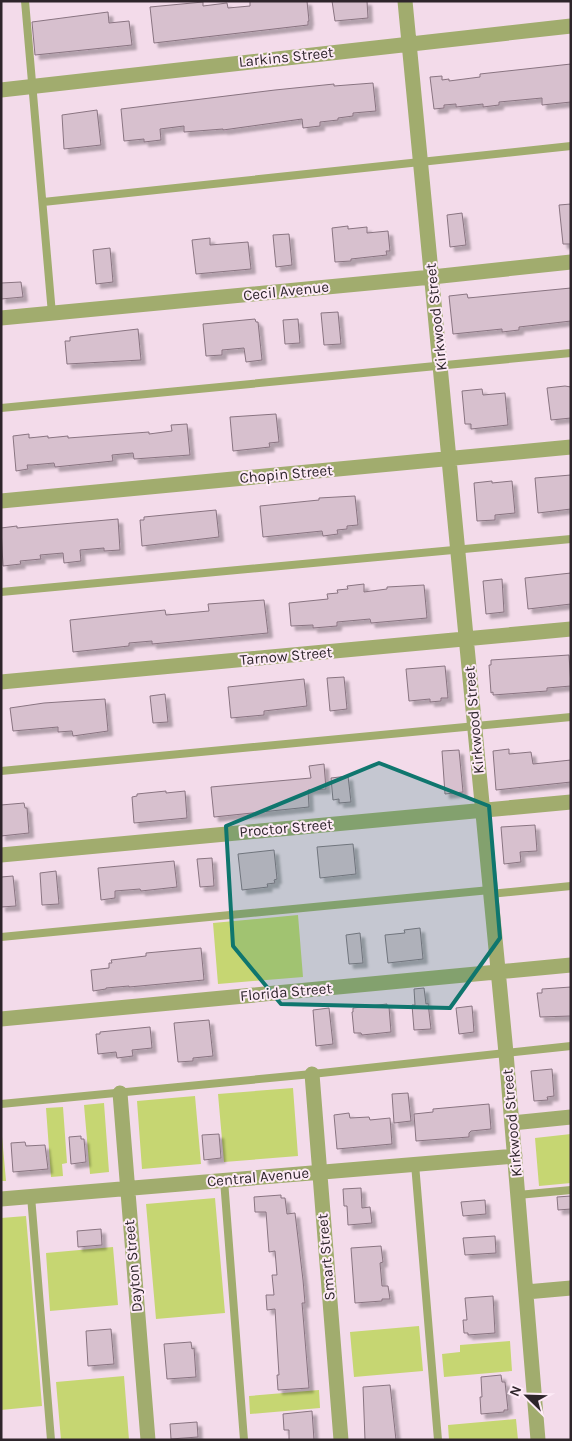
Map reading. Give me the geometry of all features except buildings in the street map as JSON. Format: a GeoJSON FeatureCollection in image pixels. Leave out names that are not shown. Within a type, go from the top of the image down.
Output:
{"type":"FeatureCollection","features":[{"type":"Feature","properties":{"kind":"street","name":"Kirkwood Street"},"geometry":{"type":"LineString","coordinates":[[405,1],[506,1053],[538,1440]]}},
{"type":"Feature","properties":{"kind":"street","name":"Larkins Street"},"geometry":{"type":"LineString","coordinates":[[1,90],[571,26]]}},
{"type":"Feature","properties":{"kind":"street","name":"Cecil Avenue"},"geometry":{"type":"LineString","coordinates":[[1,318],[571,262]]}},
{"type":"Feature","properties":{"kind":"street","name":"Chopin Street"},"geometry":{"type":"LineString","coordinates":[[1,501],[571,447]]}},
{"type":"Feature","properties":{"kind":"street","name":"Tarnow Street"},"geometry":{"type":"LineString","coordinates":[[1,682],[571,629]]}},
{"type":"Feature","properties":{"kind":"street","name":"Proctor Street"},"geometry":{"type":"LineString","coordinates":[[1,855],[571,802]]}},
{"type":"Feature","properties":{"kind":"street","name":"Florida Street"},"geometry":{"type":"LineString","coordinates":[[1,1019],[571,965]]}},
{"type":"Feature","properties":{"kind":"street","name":"Smart Street"},"geometry":{"type":"LineString","coordinates":[[312,1074],[341,1440]]}},
{"type":"Feature","properties":{"kind":"street","name":"Dayton Street"},"geometry":{"type":"LineString","coordinates":[[120,1093],[148,1440]]}},
{"type":"Feature","properties":{"kind":"street"},"geometry":{"type":"LineString","coordinates":[[512,1123],[571,1117]]}},
{"type":"Feature","properties":{"kind":"street","name":"Central Avenue"},"geometry":{"type":"LineString","coordinates":[[1,1199],[515,1156]]}},
{"type":"Feature","properties":{"kind":"street"},"geometry":{"type":"LineString","coordinates":[[526,1292],[571,1288]]}},
{"type":"Feature","properties":{"kind":"lane"},"geometry":{"type":"LineString","coordinates":[[25,1],[52,314]]}},
{"type":"Feature","properties":{"kind":"lane"},"geometry":{"type":"LineString","coordinates":[[42,202],[571,146]]}},
{"type":"Feature","properties":{"kind":"lane"},"geometry":{"type":"LineString","coordinates":[[1,408],[571,352]]}},
{"type":"Feature","properties":{"kind":"lane"},"geometry":{"type":"LineString","coordinates":[[1,592],[571,539]]}},
{"type":"Feature","properties":{"kind":"lane"},"geometry":{"type":"LineString","coordinates":[[1,771],[571,717]]}},
{"type":"Feature","properties":{"kind":"lane"},"geometry":{"type":"LineString","coordinates":[[1,937],[571,886]]}},
{"type":"Feature","properties":{"kind":"lane"},"geometry":{"type":"LineString","coordinates":[[1,1104],[312,1074],[571,1046]]}},
{"type":"Feature","properties":{"kind":"lane"},"geometry":{"type":"LineString","coordinates":[[415,1164],[438,1440]]}},
{"type":"Feature","properties":{"kind":"lane"},"geometry":{"type":"LineString","coordinates":[[224,1180],[244,1440]]}},
{"type":"Feature","properties":{"kind":"lane"},"geometry":{"type":"LineString","coordinates":[[518,1195],[571,1190]]}},
{"type":"Feature","properties":{"kind":"lane"},"geometry":{"type":"LineString","coordinates":[[31,1196],[51,1440]]}},
{"type":"Feature","properties":{"kind":"highlighted area"},"geometry":{"type":"Polygon","coordinates":[[[379,763],[489,806],[500,938],[450,1008],[281,1004],[233,946],[226,826],[379,763]]]}},
{"type":"Feature","properties":{"kind":"green space"},"geometry":{"type":"Polygon","coordinates":[[[298,915],[303,977],[218,984],[213,923],[298,915]]]}},
{"type":"Feature","properties":{"kind":"green space"},"geometry":{"type":"Polygon","coordinates":[[[293,1088],[298,1156],[224,1162],[218,1094],[293,1088]]]}},
{"type":"Feature","properties":{"kind":"green space"},"geometry":{"type":"Polygon","coordinates":[[[195,1096],[201,1164],[142,1169],[137,1101],[195,1096]]]}},
{"type":"Feature","properties":{"kind":"green space"},"geometry":{"type":"Polygon","coordinates":[[[104,1103],[109,1172],[90,1174],[84,1105],[104,1103]]]}},
{"type":"Feature","properties":{"kind":"green space"},"geometry":{"type":"Polygon","coordinates":[[[63,1107],[67,1163],[62,1164],[63,1176],[51,1177],[46,1108],[63,1107]]]}},
{"type":"Feature","properties":{"kind":"green space"},"geometry":{"type":"Polygon","coordinates":[[[1,1125],[6,1181],[1,1181],[1,1125]]]}},
{"type":"Feature","properties":{"kind":"green space"},"geometry":{"type":"Polygon","coordinates":[[[571,1134],[571,1183],[539,1186],[535,1138],[571,1134]]]}},
{"type":"Feature","properties":{"kind":"green space"},"geometry":{"type":"Polygon","coordinates":[[[215,1198],[225,1313],[156,1319],[146,1204],[215,1198]]]}},
{"type":"Feature","properties":{"kind":"green space"},"geometry":{"type":"Polygon","coordinates":[[[26,1216],[42,1406],[1,1410],[1,1218],[26,1216]]]}},
{"type":"Feature","properties":{"kind":"green space"},"geometry":{"type":"Polygon","coordinates":[[[113,1247],[118,1305],[50,1311],[46,1253],[113,1247]]]}},
{"type":"Feature","properties":{"kind":"green space"},"geometry":{"type":"Polygon","coordinates":[[[419,1326],[423,1371],[354,1377],[350,1332],[419,1326]]]}},
{"type":"Feature","properties":{"kind":"green space"},"geometry":{"type":"Polygon","coordinates":[[[510,1341],[512,1371],[444,1377],[442,1354],[460,1352],[460,1345],[510,1341]]]}},
{"type":"Feature","properties":{"kind":"green space"},"geometry":{"type":"Polygon","coordinates":[[[124,1376],[129,1440],[61,1440],[56,1382],[124,1376]]]}},
{"type":"Feature","properties":{"kind":"green space"},"geometry":{"type":"Polygon","coordinates":[[[319,1390],[320,1408],[250,1414],[249,1396],[319,1390]]]}},
{"type":"Feature","properties":{"kind":"green space"},"geometry":{"type":"Polygon","coordinates":[[[516,1419],[518,1440],[449,1440],[448,1425],[516,1419]]]}}]}
